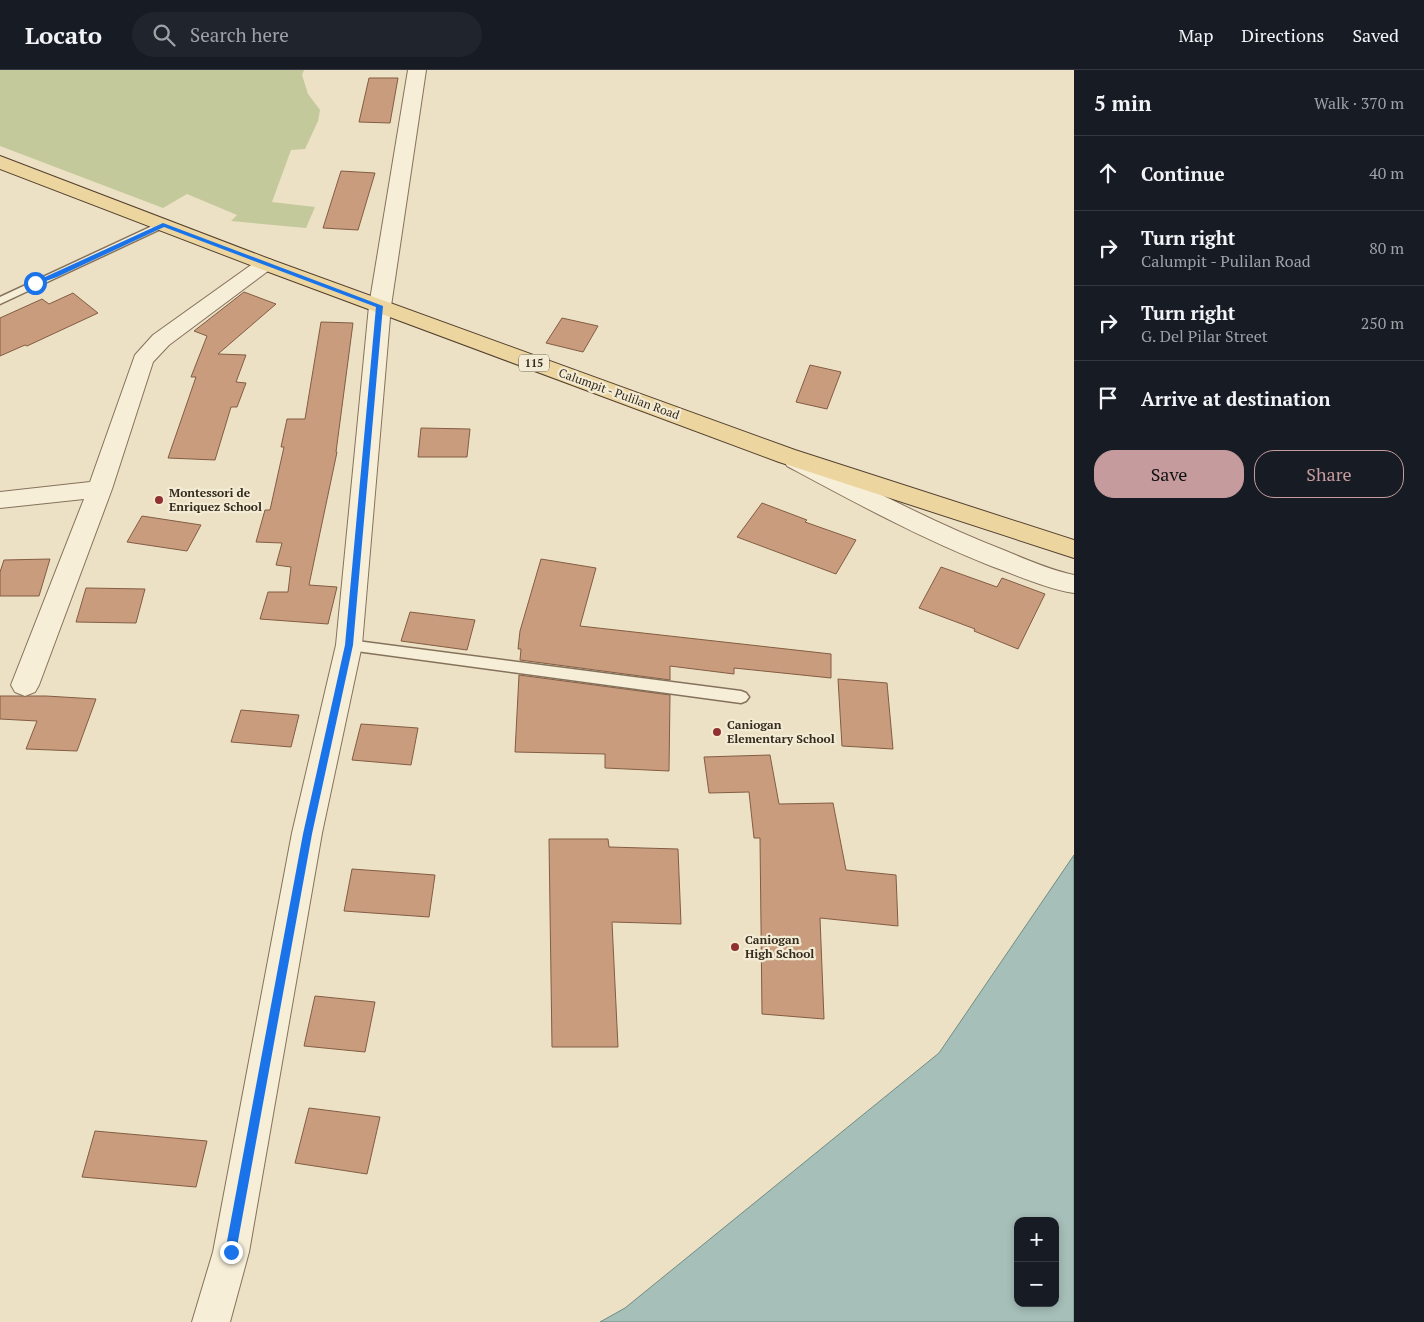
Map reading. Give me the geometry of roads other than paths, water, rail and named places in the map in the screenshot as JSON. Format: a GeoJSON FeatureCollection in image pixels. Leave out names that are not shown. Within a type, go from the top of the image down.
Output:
{"type":"FeatureCollection","features":[{"type":"Feature","properties":{"kind":"main road","name":"Calumpit - Pulilan Road"},"geometry":{"type":"LineString","coordinates":[[0,162],[265,264],[787,456],[1074,549]]}},
{"type":"Feature","properties":{"kind":"street"},"geometry":{"type":"LineString","coordinates":[[211,1322],[231,1252],[307,834],[349,645],[380,306],[417,70]]}},
{"type":"Feature","properties":{"kind":"street"},"geometry":{"type":"LineString","coordinates":[[25,685],[100,489],[143,360],[161,340],[265,264]]}},
{"type":"Feature","properties":{"kind":"street"},"geometry":{"type":"LineString","coordinates":[[787,456],[898,515],[965,546],[1045,576],[1074,584]]}},
{"type":"Feature","properties":{"kind":"street"},"geometry":{"type":"LineString","coordinates":[[0,500],[100,489]]}},
{"type":"Feature","properties":{"kind":"lane"},"geometry":{"type":"LineString","coordinates":[[0,301],[163,224]]}},
{"type":"Feature","properties":{"kind":"lane"},"geometry":{"type":"LineString","coordinates":[[0,288],[35,283]]}},
{"type":"Feature","properties":{"kind":"lane"},"geometry":{"type":"LineString","coordinates":[[349,645],[741,697]]}},
{"type":"Feature","properties":{"kind":"water"},"geometry":{"type":"Polygon","coordinates":[[[1074,855],[1074,1322],[600,1322],[625,1308],[939,1053],[1074,855]]]}},
{"type":"Feature","properties":{"kind":"place","name":"Montessori de Enriquez School"},"geometry":{"type":"Point","coordinates":[159,500]}},
{"type":"Feature","properties":{"kind":"place","name":"Caniogan Elementary School"},"geometry":{"type":"Point","coordinates":[717,732]}},
{"type":"Feature","properties":{"kind":"place","name":"Caniogan High School"},"geometry":{"type":"Point","coordinates":[735,947]}}]}
